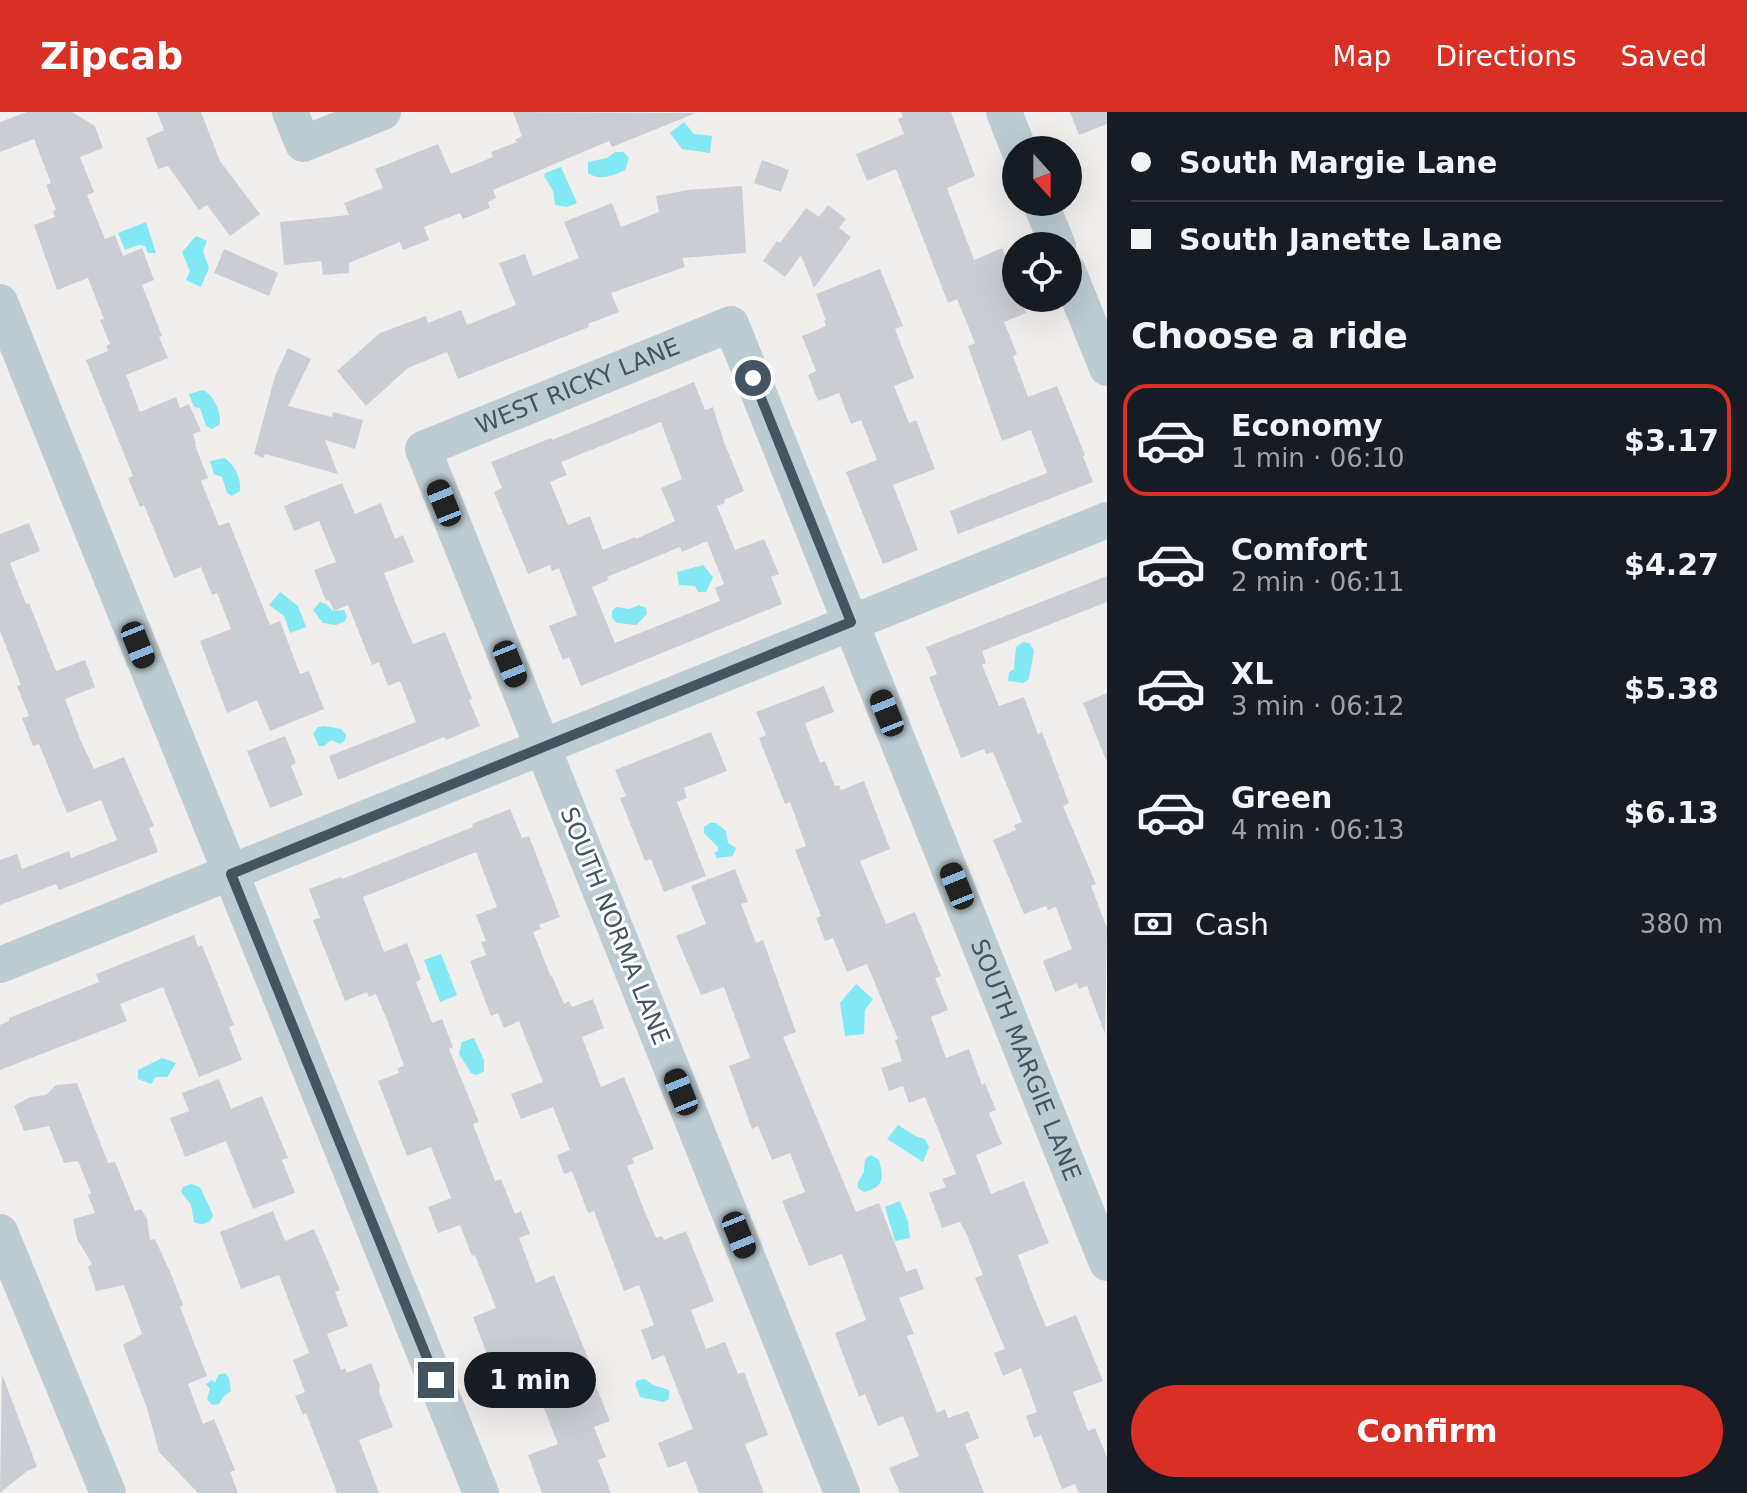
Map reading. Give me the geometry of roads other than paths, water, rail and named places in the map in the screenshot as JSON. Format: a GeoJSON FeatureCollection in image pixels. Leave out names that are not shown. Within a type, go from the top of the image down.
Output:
{"type":"FeatureCollection","features":[{"type":"Feature","properties":{"kind":"street"},"geometry":{"type":"LineString","coordinates":[[297,128],[383,112]]}},
{"type":"Feature","properties":{"kind":"street"},"geometry":{"type":"LineString","coordinates":[[1004,112],[1013,136]]}},
{"type":"Feature","properties":{"kind":"street"},"geometry":{"type":"LineString","coordinates":[[0,302],[481,1493]]}},
{"type":"Feature","properties":{"kind":"street"},"geometry":{"type":"LineString","coordinates":[[1082,306],[1107,368]]}},
{"type":"Feature","properties":{"kind":"street","name":"WEST RICKY LANE"},"geometry":{"type":"LineString","coordinates":[[423,449],[731,324]]}},
{"type":"Feature","properties":{"kind":"street","name":"SOUTH MARGIE LANE"},"geometry":{"type":"LineString","coordinates":[[731,324],[1107,1263]]}},
{"type":"Feature","properties":{"kind":"street","name":"SOUTH NORMA LANE"},"geometry":{"type":"LineString","coordinates":[[423,449],[842,1493]]}},
{"type":"Feature","properties":{"kind":"street"},"geometry":{"type":"LineString","coordinates":[[0,965],[1107,520]]}},
{"type":"Feature","properties":{"kind":"street"},"geometry":{"type":"LineString","coordinates":[[0,1232],[108,1493]]}},
{"type":"Feature","properties":{"kind":"water"},"geometry":{"type":"Polygon","coordinates":[[[684,122],[694,134],[712,136],[710,153],[682,149],[670,133],[684,122]]]}},
{"type":"Feature","properties":{"kind":"water"},"geometry":{"type":"Polygon","coordinates":[[[615,152],[624,152],[629,158],[625,170],[602,177],[588,173],[588,162],[607,158],[615,152]]]}},
{"type":"Feature","properties":{"kind":"water"},"geometry":{"type":"Polygon","coordinates":[[[561,167],[577,203],[567,207],[555,205],[553,191],[544,176],[561,167]]]}},
{"type":"Feature","properties":{"kind":"water"},"geometry":{"type":"Polygon","coordinates":[[[146,222],[156,253],[148,253],[145,246],[139,245],[125,250],[118,233],[146,222]]]}},
{"type":"Feature","properties":{"kind":"water"},"geometry":{"type":"Polygon","coordinates":[[[196,236],[207,241],[203,251],[209,268],[201,287],[186,280],[190,271],[182,252],[196,236]]]}},
{"type":"Feature","properties":{"kind":"water"},"geometry":{"type":"Polygon","coordinates":[[[203,390],[216,404],[219,414],[220,424],[212,429],[206,426],[200,408],[194,407],[189,394],[203,390]]]}},
{"type":"Feature","properties":{"kind":"water"},"geometry":{"type":"Polygon","coordinates":[[[224,458],[234,468],[240,482],[240,491],[232,496],[227,493],[222,477],[214,474],[210,461],[224,458]]]}},
{"type":"Feature","properties":{"kind":"water"},"geometry":{"type":"Polygon","coordinates":[[[703,565],[713,577],[706,592],[698,592],[695,586],[679,585],[677,572],[703,565]]]}},
{"type":"Feature","properties":{"kind":"water"},"geometry":{"type":"Polygon","coordinates":[[[280,592],[298,606],[306,627],[290,633],[284,616],[269,605],[280,592]]]}},
{"type":"Feature","properties":{"kind":"water"},"geometry":{"type":"Polygon","coordinates":[[[320,602],[333,611],[344,610],[347,616],[345,621],[336,625],[323,623],[313,610],[320,602]]]}},
{"type":"Feature","properties":{"kind":"water"},"geometry":{"type":"Polygon","coordinates":[[[639,605],[646,608],[647,614],[636,625],[617,623],[612,618],[616,607],[629,609],[639,605]]]}},
{"type":"Feature","properties":{"kind":"water"},"geometry":{"type":"Polygon","coordinates":[[[1023,642],[1029,643],[1034,650],[1029,679],[1023,683],[1008,681],[1009,672],[1014,669],[1016,647],[1023,642]]]}},
{"type":"Feature","properties":{"kind":"water"},"geometry":{"type":"Polygon","coordinates":[[[318,727],[341,729],[346,735],[345,740],[340,744],[331,740],[319,746],[313,734],[318,727]]]}},
{"type":"Feature","properties":{"kind":"water"},"geometry":{"type":"Polygon","coordinates":[[[716,823],[726,831],[728,843],[736,848],[733,856],[717,858],[714,853],[718,847],[704,833],[704,827],[716,823]]]}},
{"type":"Feature","properties":{"kind":"water"},"geometry":{"type":"Polygon","coordinates":[[[441,954],[457,995],[440,1002],[424,960],[441,954]]]}},
{"type":"Feature","properties":{"kind":"water"},"geometry":{"type":"Polygon","coordinates":[[[856,984],[873,999],[865,1010],[864,1034],[845,1036],[840,1003],[856,984]]]}},
{"type":"Feature","properties":{"kind":"water"},"geometry":{"type":"Polygon","coordinates":[[[474,1038],[484,1060],[484,1071],[477,1075],[471,1073],[459,1054],[462,1042],[474,1038]]]}},
{"type":"Feature","properties":{"kind":"water"},"geometry":{"type":"Polygon","coordinates":[[[162,1058],[176,1063],[167,1077],[156,1077],[151,1084],[138,1079],[138,1070],[162,1058]]]}},
{"type":"Feature","properties":{"kind":"water"},"geometry":{"type":"Polygon","coordinates":[[[898,1125],[925,1139],[929,1147],[923,1162],[887,1139],[898,1125]]]}},
{"type":"Feature","properties":{"kind":"water"},"geometry":{"type":"Polygon","coordinates":[[[871,1155],[879,1160],[881,1180],[876,1187],[864,1192],[858,1188],[858,1182],[864,1172],[865,1159],[871,1155]]]}},
{"type":"Feature","properties":{"kind":"water"},"geometry":{"type":"Polygon","coordinates":[[[191,1184],[200,1187],[213,1215],[205,1223],[194,1222],[191,1205],[181,1192],[183,1187],[191,1184]]]}},
{"type":"Feature","properties":{"kind":"water"},"geometry":{"type":"Polygon","coordinates":[[[900,1201],[910,1238],[895,1241],[885,1207],[900,1201]]]}},
{"type":"Feature","properties":{"kind":"water"},"geometry":{"type":"Polygon","coordinates":[[[225,1373],[231,1391],[219,1404],[212,1405],[207,1399],[210,1389],[206,1384],[212,1380],[215,1383],[218,1375],[225,1373]]]}},
{"type":"Feature","properties":{"kind":"water"},"geometry":{"type":"Polygon","coordinates":[[[645,1379],[669,1390],[669,1399],[663,1402],[640,1397],[635,1383],[645,1379]]]}}]}
